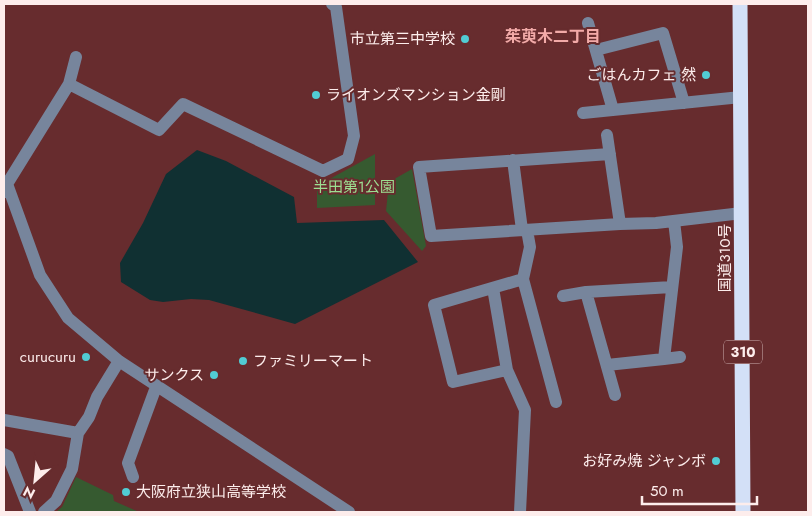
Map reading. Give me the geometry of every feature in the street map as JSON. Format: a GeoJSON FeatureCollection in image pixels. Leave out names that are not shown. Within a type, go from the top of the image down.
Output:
{"type":"FeatureCollection","features":[{"type":"Feature","properties":{"kind":"highway","name":"国道310号"},"geometry":{"type":"LineString","coordinates":[[740,4],[743,512]]}},
{"type":"Feature","properties":{"kind":"street"},"geometry":{"type":"LineString","coordinates":[[69,84],[159,130],[183,104],[323,171],[348,159],[354,136],[336,8],[332,4]]}},
{"type":"Feature","properties":{"kind":"street"},"geometry":{"type":"LineString","coordinates":[[588,23],[613,110]]}},
{"type":"Feature","properties":{"kind":"street"},"geometry":{"type":"LineString","coordinates":[[596,50],[663,33],[684,102]]}},
{"type":"Feature","properties":{"kind":"street"},"geometry":{"type":"LineString","coordinates":[[76,57],[69,84],[5,184],[40,275],[68,318],[119,361],[349,512]]}},
{"type":"Feature","properties":{"kind":"street"},"geometry":{"type":"LineString","coordinates":[[583,113],[741,97]]}},
{"type":"Feature","properties":{"kind":"street"},"geometry":{"type":"LineString","coordinates":[[606,135],[620,224]]}},
{"type":"Feature","properties":{"kind":"street"},"geometry":{"type":"LineString","coordinates":[[610,154],[419,167],[431,236],[656,223],[742,213]]}},
{"type":"Feature","properties":{"kind":"street"},"geometry":{"type":"LineString","coordinates":[[513,160],[524,230],[530,247],[523,279],[556,402]]}},
{"type":"Feature","properties":{"kind":"street"},"geometry":{"type":"LineString","coordinates":[[664,359],[676,247],[674,221]]}},
{"type":"Feature","properties":{"kind":"street"},"geometry":{"type":"LineString","coordinates":[[507,370],[454,382],[434,305],[523,279]]}},
{"type":"Feature","properties":{"kind":"street"},"geometry":{"type":"LineString","coordinates":[[563,296],[586,292],[672,287]]}},
{"type":"Feature","properties":{"kind":"street"},"geometry":{"type":"LineString","coordinates":[[493,288],[507,370],[525,410],[520,512]]}},
{"type":"Feature","properties":{"kind":"street"},"geometry":{"type":"LineString","coordinates":[[586,292],[616,395]]}},
{"type":"Feature","properties":{"kind":"street"},"geometry":{"type":"LineString","coordinates":[[607,365],[680,357]]}},
{"type":"Feature","properties":{"kind":"street"},"geometry":{"type":"LineString","coordinates":[[44,512],[56,501],[72,469],[78,433],[89,417],[97,397],[119,361]]}},
{"type":"Feature","properties":{"kind":"street"},"geometry":{"type":"LineString","coordinates":[[133,478],[128,463],[156,387]]}},
{"type":"Feature","properties":{"kind":"street"},"geometry":{"type":"LineString","coordinates":[[4,420],[78,433]]}},
{"type":"Feature","properties":{"kind":"street"},"geometry":{"type":"LineString","coordinates":[[4,454],[8,456],[30,512]]}},
{"type":"Feature","properties":{"kind":"green space","name":"半田第1公園"},"geometry":{"type":"Polygon","coordinates":[[[375,154],[375,205],[317,208],[317,186],[375,154]]]}},
{"type":"Feature","properties":{"kind":"green space"},"geometry":{"type":"Polygon","coordinates":[[[412,169],[426,246],[422,251],[386,211],[389,182],[412,169]]]}},
{"type":"Feature","properties":{"kind":"green space"},"geometry":{"type":"Polygon","coordinates":[[[76,477],[113,495],[114,501],[139,512],[56,512],[62,507],[76,477]]]}},
{"type":"Feature","properties":{"kind":"water"},"geometry":{"type":"Polygon","coordinates":[[[197,150],[226,161],[294,197],[297,223],[384,220],[418,262],[295,324],[209,300],[191,299],[163,302],[150,300],[121,282],[120,263],[143,223],[166,174],[197,150]]]}},
{"type":"Feature","properties":{"kind":"place","name":"市立第三中学校"},"geometry":{"type":"Point","coordinates":[465,39]}},
{"type":"Feature","properties":{"kind":"place","name":"ごはんカフェ 然"},"geometry":{"type":"Point","coordinates":[706,75]}},
{"type":"Feature","properties":{"kind":"place","name":"ライオンズマンション金剛"},"geometry":{"type":"Point","coordinates":[316,95]}},
{"type":"Feature","properties":{"kind":"place","name":"curucuru"},"geometry":{"type":"Point","coordinates":[86,357]}},
{"type":"Feature","properties":{"kind":"place","name":"ファミリーマート"},"geometry":{"type":"Point","coordinates":[243,361]}},
{"type":"Feature","properties":{"kind":"place","name":"サンクス"},"geometry":{"type":"Point","coordinates":[214,375]}},
{"type":"Feature","properties":{"kind":"place","name":"お好み焼 ジャンボ"},"geometry":{"type":"Point","coordinates":[716,461]}},
{"type":"Feature","properties":{"kind":"place","name":"大阪府立狭山高等学校"},"geometry":{"type":"Point","coordinates":[126,492]}},
{"type":"Feature","properties":{"kind":"district","name":"茱萸木二丁目"},"geometry":{"type":"Point","coordinates":[553,36]}}]}
